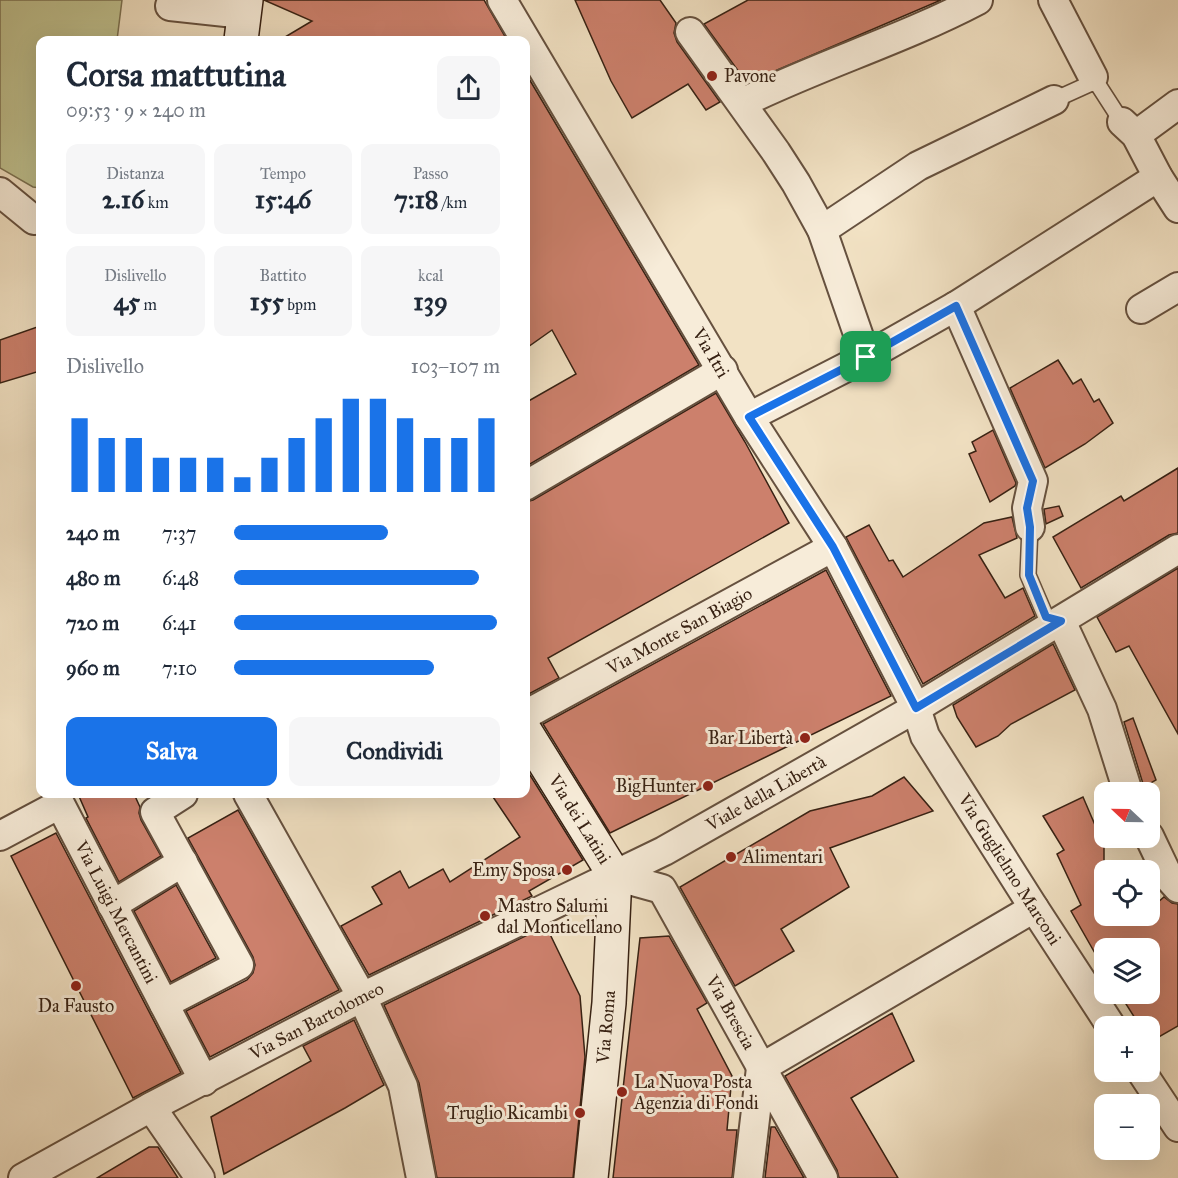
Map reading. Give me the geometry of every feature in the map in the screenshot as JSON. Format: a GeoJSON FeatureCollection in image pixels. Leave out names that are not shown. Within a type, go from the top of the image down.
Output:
{"type":"FeatureCollection","features":[{"type":"Feature","properties":{"kind":"street","name":"Via Itri"},"geometry":{"type":"LineString","coordinates":[[502,0],[519,36]]}},
{"type":"Feature","properties":{"kind":"street"},"geometry":{"type":"LineString","coordinates":[[742,103],[782,83],[910,32],[978,0]]}},
{"type":"Feature","properties":{"kind":"street"},"geometry":{"type":"LineString","coordinates":[[1053,0],[1095,79]]}},
{"type":"Feature","properties":{"kind":"street"},"geometry":{"type":"LineString","coordinates":[[170,6],[244,18]]}},
{"type":"Feature","properties":{"kind":"street"},"geometry":{"type":"LineString","coordinates":[[690,32],[796,183],[822,230],[866,357]]}},
{"type":"Feature","properties":{"kind":"street","name":"Via Itri"},"geometry":{"type":"LineString","coordinates":[[530,58],[723,370],[749,417],[833,547],[916,708]]}},
{"type":"Feature","properties":{"kind":"street"},"geometry":{"type":"LineString","coordinates":[[822,230],[918,166],[1054,100]]}},
{"type":"Feature","properties":{"kind":"street"},"geometry":{"type":"LineString","coordinates":[[1178,104],[1129,128],[1178,208]]}},
{"type":"Feature","properties":{"kind":"street"},"geometry":{"type":"LineString","coordinates":[[749,417],[866,357],[956,306],[1158,177]]}},
{"type":"Feature","properties":{"kind":"street"},"geometry":{"type":"LineString","coordinates":[[0,192],[36,220]]}},
{"type":"Feature","properties":{"kind":"street"},"geometry":{"type":"LineString","coordinates":[[1142,309],[1178,287]]}},
{"type":"Feature","properties":{"kind":"street"},"geometry":{"type":"LineString","coordinates":[[956,306],[1033,481],[1027,508],[1030,527]]}},
{"type":"Feature","properties":{"kind":"street"},"geometry":{"type":"LineString","coordinates":[[530,483],[723,370]]}},
{"type":"Feature","properties":{"kind":"street","name":"Via Monte San Biagio"},"geometry":{"type":"LineString","coordinates":[[530,712],[833,547]]}},
{"type":"Feature","properties":{"kind":"street","name":"Viale della Libertà"},"geometry":{"type":"LineString","coordinates":[[615,876],[916,708],[1061,621],[1175,560]]}},
{"type":"Feature","properties":{"kind":"street"},"geometry":{"type":"LineString","coordinates":[[1061,621],[1102,709],[1125,782]]}},
{"type":"Feature","properties":{"kind":"street","name":"Via Guglielmo Marconi"},"geometry":{"type":"LineString","coordinates":[[916,708],[925,736],[1104,1016]]}},
{"type":"Feature","properties":{"kind":"street","name":"Via dei Latini"},"geometry":{"type":"LineString","coordinates":[[530,739],[615,876]]}},
{"type":"Feature","properties":{"kind":"street"},"geometry":{"type":"LineString","coordinates":[[164,1004],[239,965],[155,812],[177,798]]}},
{"type":"Feature","properties":{"kind":"street"},"geometry":{"type":"LineString","coordinates":[[250,798],[362,997],[403,1086],[421,1178]]}},
{"type":"Feature","properties":{"kind":"street","name":"Via Luigi Mercantini"},"geometry":{"type":"LineString","coordinates":[[0,836],[60,804],[204,1081]]}},
{"type":"Feature","properties":{"kind":"street"},"geometry":{"type":"LineString","coordinates":[[1154,848],[1169,878],[1178,888]]}},
{"type":"Feature","properties":{"kind":"street"},"geometry":{"type":"LineString","coordinates":[[112,904],[183,862]]}},
{"type":"Feature","properties":{"kind":"street","name":"Via San Bartolomeo"},"geometry":{"type":"LineString","coordinates":[[23,1178],[151,1107],[362,997],[615,876]]}},
{"type":"Feature","properties":{"kind":"street","name":"Via Brescia"},"geometry":{"type":"LineString","coordinates":[[615,876],[662,889],[823,1178]]}},
{"type":"Feature","properties":{"kind":"street","name":"Via Roma"},"geometry":{"type":"LineString","coordinates":[[591,1178],[609,1003],[615,876]]}},
{"type":"Feature","properties":{"kind":"street"},"geometry":{"type":"LineString","coordinates":[[748,1178],[761,1068],[1034,908]]}},
{"type":"Feature","properties":{"kind":"street"},"geometry":{"type":"LineString","coordinates":[[1148,1082],[1178,1127]]}},
{"type":"Feature","properties":{"kind":"street"},"geometry":{"type":"LineString","coordinates":[[151,1107],[200,1178]]}},
{"type":"Feature","properties":{"kind":"lane"},"geometry":{"type":"LineString","coordinates":[[1054,100],[1095,79],[1129,128]]}},
{"type":"Feature","properties":{"kind":"lane"},"geometry":{"type":"LineString","coordinates":[[1030,527],[1029,575],[1046,617],[1061,621]]}},
{"type":"Feature","properties":{"kind":"green space"},"geometry":{"type":"Polygon","coordinates":[[[0,0],[122,0],[118,36],[36,36],[36,187],[0,168],[0,0]]]}},
{"type":"Feature","properties":{"kind":"building"},"geometry":{"type":"Polygon","coordinates":[[[264,0],[484,0],[505,36],[287,36],[312,21],[264,0]]]}},
{"type":"Feature","properties":{"kind":"building"},"geometry":{"type":"Polygon","coordinates":[[[575,0],[660,0],[676,23],[674,33],[677,42],[720,102],[706,110],[688,84],[632,118],[611,81],[575,0]]]}},
{"type":"Feature","properties":{"kind":"building"},"geometry":{"type":"Polygon","coordinates":[[[748,0],[941,0],[747,83],[704,24],[748,0]]]}},
{"type":"Feature","properties":{"kind":"building"},"geometry":{"type":"Polygon","coordinates":[[[530,80],[699,365],[530,464],[530,400],[576,374],[552,330],[530,345],[530,80]]]}},
{"type":"Feature","properties":{"kind":"building"},"geometry":{"type":"Polygon","coordinates":[[[36,327],[36,372],[0,383],[0,340],[36,327]]]}},
{"type":"Feature","properties":{"kind":"building"},"geometry":{"type":"Polygon","coordinates":[[[1058,360],[1073,384],[1081,379],[1094,402],[1099,399],[1113,423],[1085,444],[1045,468],[1010,388],[1058,360]]]}},
{"type":"Feature","properties":{"kind":"building"},"geometry":{"type":"Polygon","coordinates":[[[716,393],[789,523],[548,658],[559,678],[530,693],[530,501],[716,393]]]}},
{"type":"Feature","properties":{"kind":"building"},"geometry":{"type":"Polygon","coordinates":[[[993,430],[1016,483],[1015,486],[990,502],[969,454],[976,451],[972,442],[993,430]]]}},
{"type":"Feature","properties":{"kind":"building"},"geometry":{"type":"Polygon","coordinates":[[[1178,468],[1178,533],[1169,535],[1081,588],[1053,537],[1121,496],[1124,501],[1178,468]]]}},
{"type":"Feature","properties":{"kind":"building"},"geometry":{"type":"Polygon","coordinates":[[[1059,506],[1063,516],[1046,524],[1044,509],[1059,506]]]}},
{"type":"Feature","properties":{"kind":"building"},"geometry":{"type":"Polygon","coordinates":[[[1012,517],[1017,538],[979,555],[1005,598],[1023,588],[1035,616],[923,684],[846,537],[869,525],[889,561],[893,560],[903,577],[984,523],[1012,517]]]}},
{"type":"Feature","properties":{"kind":"building"},"geometry":{"type":"Polygon","coordinates":[[[1178,568],[1178,734],[1129,646],[1116,652],[1097,617],[1178,568]]]}},
{"type":"Feature","properties":{"kind":"building"},"geometry":{"type":"Polygon","coordinates":[[[826,570],[891,696],[610,833],[543,724],[826,570]]]}},
{"type":"Feature","properties":{"kind":"building"},"geometry":{"type":"Polygon","coordinates":[[[1053,644],[1075,690],[1011,724],[998,736],[976,747],[957,717],[953,705],[1053,644]]]}},
{"type":"Feature","properties":{"kind":"building"},"geometry":{"type":"Polygon","coordinates":[[[1133,718],[1156,780],[1153,782],[1142,782],[1124,722],[1133,718]]]}},
{"type":"Feature","properties":{"kind":"building"},"geometry":{"type":"Polygon","coordinates":[[[530,775],[583,860],[529,891],[532,896],[369,975],[341,926],[382,904],[372,887],[400,871],[409,888],[443,869],[450,882],[520,837],[494,798],[530,798],[530,775]]]}},
{"type":"Feature","properties":{"kind":"building"},"geometry":{"type":"Polygon","coordinates":[[[904,777],[933,811],[830,848],[849,887],[781,929],[794,951],[735,986],[680,887],[810,811],[872,796],[904,777]]]}},
{"type":"Feature","properties":{"kind":"building"},"geometry":{"type":"Polygon","coordinates":[[[1083,797],[1094,823],[1094,848],[1104,848],[1104,860],[1094,860],[1094,926],[1160,926],[1160,900],[1164,897],[1178,904],[1178,1026],[1160,1036],[1160,1016],[1134,1016],[1126,1004],[1160,1004],[1160,938],[1094,938],[1094,951],[1071,911],[1081,905],[1057,854],[1064,850],[1043,816],[1083,797]]]}},
{"type":"Feature","properties":{"kind":"building"},"geometry":{"type":"Polygon","coordinates":[[[80,798],[136,798],[140,807],[141,820],[161,856],[119,882],[86,818],[88,817],[80,798]]]}},
{"type":"Feature","properties":{"kind":"building"},"geometry":{"type":"Polygon","coordinates":[[[238,810],[339,990],[210,1057],[186,1011],[247,980],[253,973],[255,965],[253,957],[188,838],[238,810]]]}},
{"type":"Feature","properties":{"kind":"building"},"geometry":{"type":"Polygon","coordinates":[[[56,833],[181,1073],[133,1098],[11,856],[56,833]]]}},
{"type":"Feature","properties":{"kind":"building"},"geometry":{"type":"Polygon","coordinates":[[[176,885],[216,958],[171,982],[134,911],[176,885]]]}},
{"type":"Feature","properties":{"kind":"building"},"geometry":{"type":"Polygon","coordinates":[[[546,926],[580,996],[585,1057],[573,1178],[437,1178],[419,1083],[384,1005],[546,926]]]}},
{"type":"Feature","properties":{"kind":"building"},"geometry":{"type":"Polygon","coordinates":[[[669,936],[707,1003],[697,1009],[732,1076],[727,1130],[737,1130],[732,1178],[613,1178],[640,938],[669,936]]]}},
{"type":"Feature","properties":{"kind":"building"},"geometry":{"type":"Polygon","coordinates":[[[892,1013],[914,1061],[851,1098],[898,1178],[839,1178],[837,1170],[785,1076],[892,1013]]]}},
{"type":"Feature","properties":{"kind":"building"},"geometry":{"type":"Polygon","coordinates":[[[354,1020],[384,1085],[224,1174],[211,1117],[311,1061],[303,1046],[354,1020]]]}},
{"type":"Feature","properties":{"kind":"building"},"geometry":{"type":"Polygon","coordinates":[[[771,1127],[775,1127],[804,1178],[765,1178],[771,1127]]]}},
{"type":"Feature","properties":{"kind":"building"},"geometry":{"type":"Polygon","coordinates":[[[149,1147],[158,1147],[178,1178],[97,1178],[149,1147]]]}},
{"type":"Feature","properties":{"kind":"place","name":"Pavone"},"geometry":{"type":"Point","coordinates":[712,76]}},
{"type":"Feature","properties":{"kind":"place","name":"Bar Libertà"},"geometry":{"type":"Point","coordinates":[805,738]}},
{"type":"Feature","properties":{"kind":"place","name":"BigHunter"},"geometry":{"type":"Point","coordinates":[708,786]}},
{"type":"Feature","properties":{"kind":"place","name":"Alimentari"},"geometry":{"type":"Point","coordinates":[731,857]}},
{"type":"Feature","properties":{"kind":"place","name":"Emy Sposa"},"geometry":{"type":"Point","coordinates":[567,870]}},
{"type":"Feature","properties":{"kind":"place","name":"Mastro Salumi dal Monticellano"},"geometry":{"type":"Point","coordinates":[485,916]}},
{"type":"Feature","properties":{"kind":"place","name":"Da Fausto"},"geometry":{"type":"Point","coordinates":[76,986]}},
{"type":"Feature","properties":{"kind":"place","name":"La Nuova Posta Agenzia di Fondi"},"geometry":{"type":"Point","coordinates":[622,1092]}},
{"type":"Feature","properties":{"kind":"place","name":"Truglio Ricambi"},"geometry":{"type":"Point","coordinates":[580,1113]}},
{"type":"Feature","properties":{"kind":"route"},"geometry":{"type":"LineString","coordinates":[[956,306],[1033,481],[1027,508],[1030,527],[1029,575],[1046,617],[1061,621],[916,708],[833,547],[749,417],[866,357],[956,306]]}}]}
